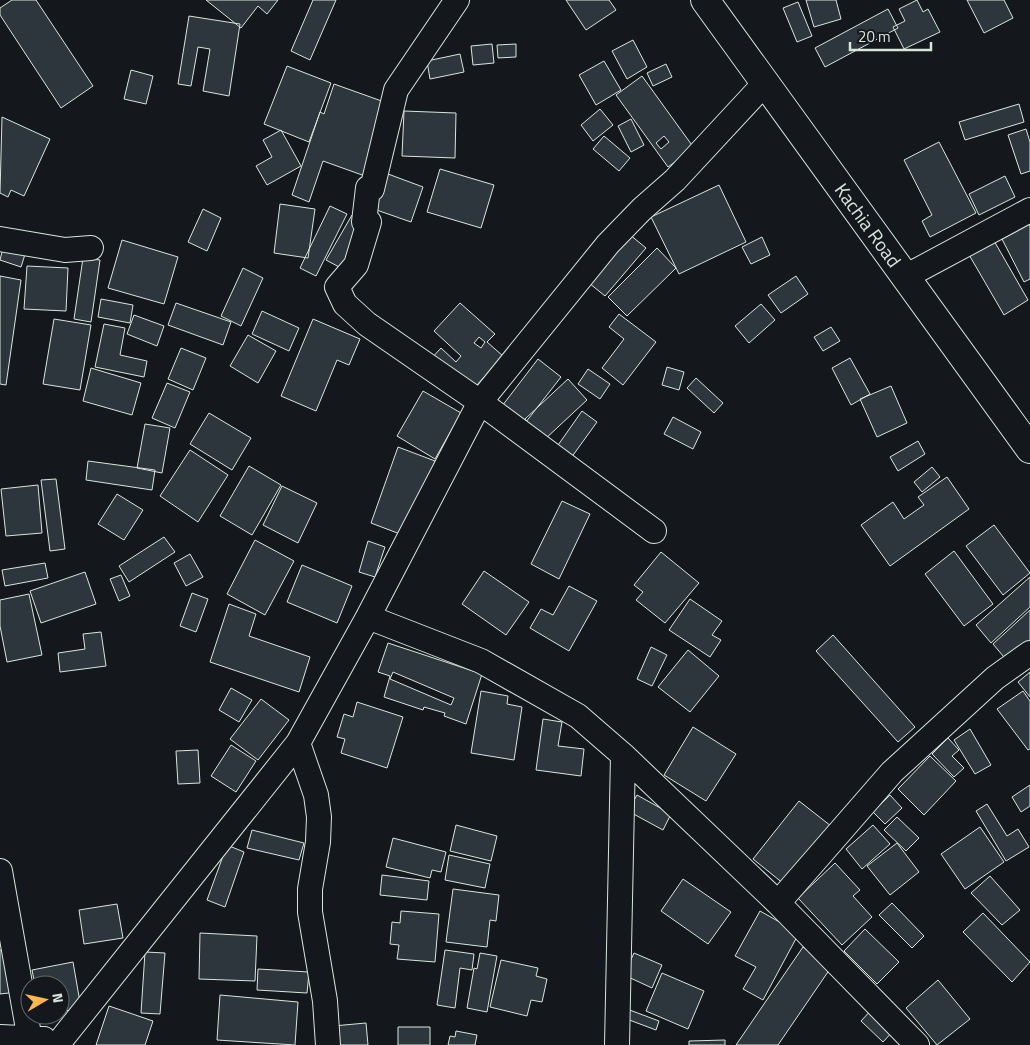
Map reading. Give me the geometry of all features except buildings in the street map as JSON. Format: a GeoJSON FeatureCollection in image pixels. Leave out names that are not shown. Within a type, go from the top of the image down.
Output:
{"type":"FeatureCollection","features":[{"type":"Feature","properties":{"kind":"highway","name":"Kachia Road"},"geometry":{"type":"LineString","coordinates":[[705,0],[1030,449]]}},
{"type":"Feature","properties":{"kind":"street"},"geometry":{"type":"LineString","coordinates":[[457,0],[396,90],[372,188],[368,188],[364,222],[368,222],[356,265],[337,286],[345,304],[366,324],[480,402],[654,531]]}},
{"type":"Feature","properties":{"kind":"street"},"geometry":{"type":"LineString","coordinates":[[0,1037],[60,1042],[176,893],[298,743],[368,617],[480,402],[608,244],[642,209],[675,180],[765,83]]}},
{"type":"Feature","properties":{"kind":"street"},"geometry":{"type":"LineString","coordinates":[[905,277],[1030,210]]}},
{"type":"Feature","properties":{"kind":"street"},"geometry":{"type":"LineString","coordinates":[[0,239],[64,250],[90,248]]}},
{"type":"Feature","properties":{"kind":"street"},"geometry":{"type":"LineString","coordinates":[[368,617],[481,661],[578,716],[623,755],[778,904],[917,1045]]}},
{"type":"Feature","properties":{"kind":"street"},"geometry":{"type":"LineString","coordinates":[[778,904],[892,772],[995,678],[1030,653]]}},
{"type":"Feature","properties":{"kind":"street"},"geometry":{"type":"LineString","coordinates":[[298,743],[316,795],[319,817],[318,842],[310,889],[310,912],[326,1001],[328,1045]]}},
{"type":"Feature","properties":{"kind":"street"},"geometry":{"type":"LineString","coordinates":[[617,1045],[623,755]]}},
{"type":"Feature","properties":{"kind":"street"},"geometry":{"type":"LineString","coordinates":[[0,872],[30,1040]]}}]}
